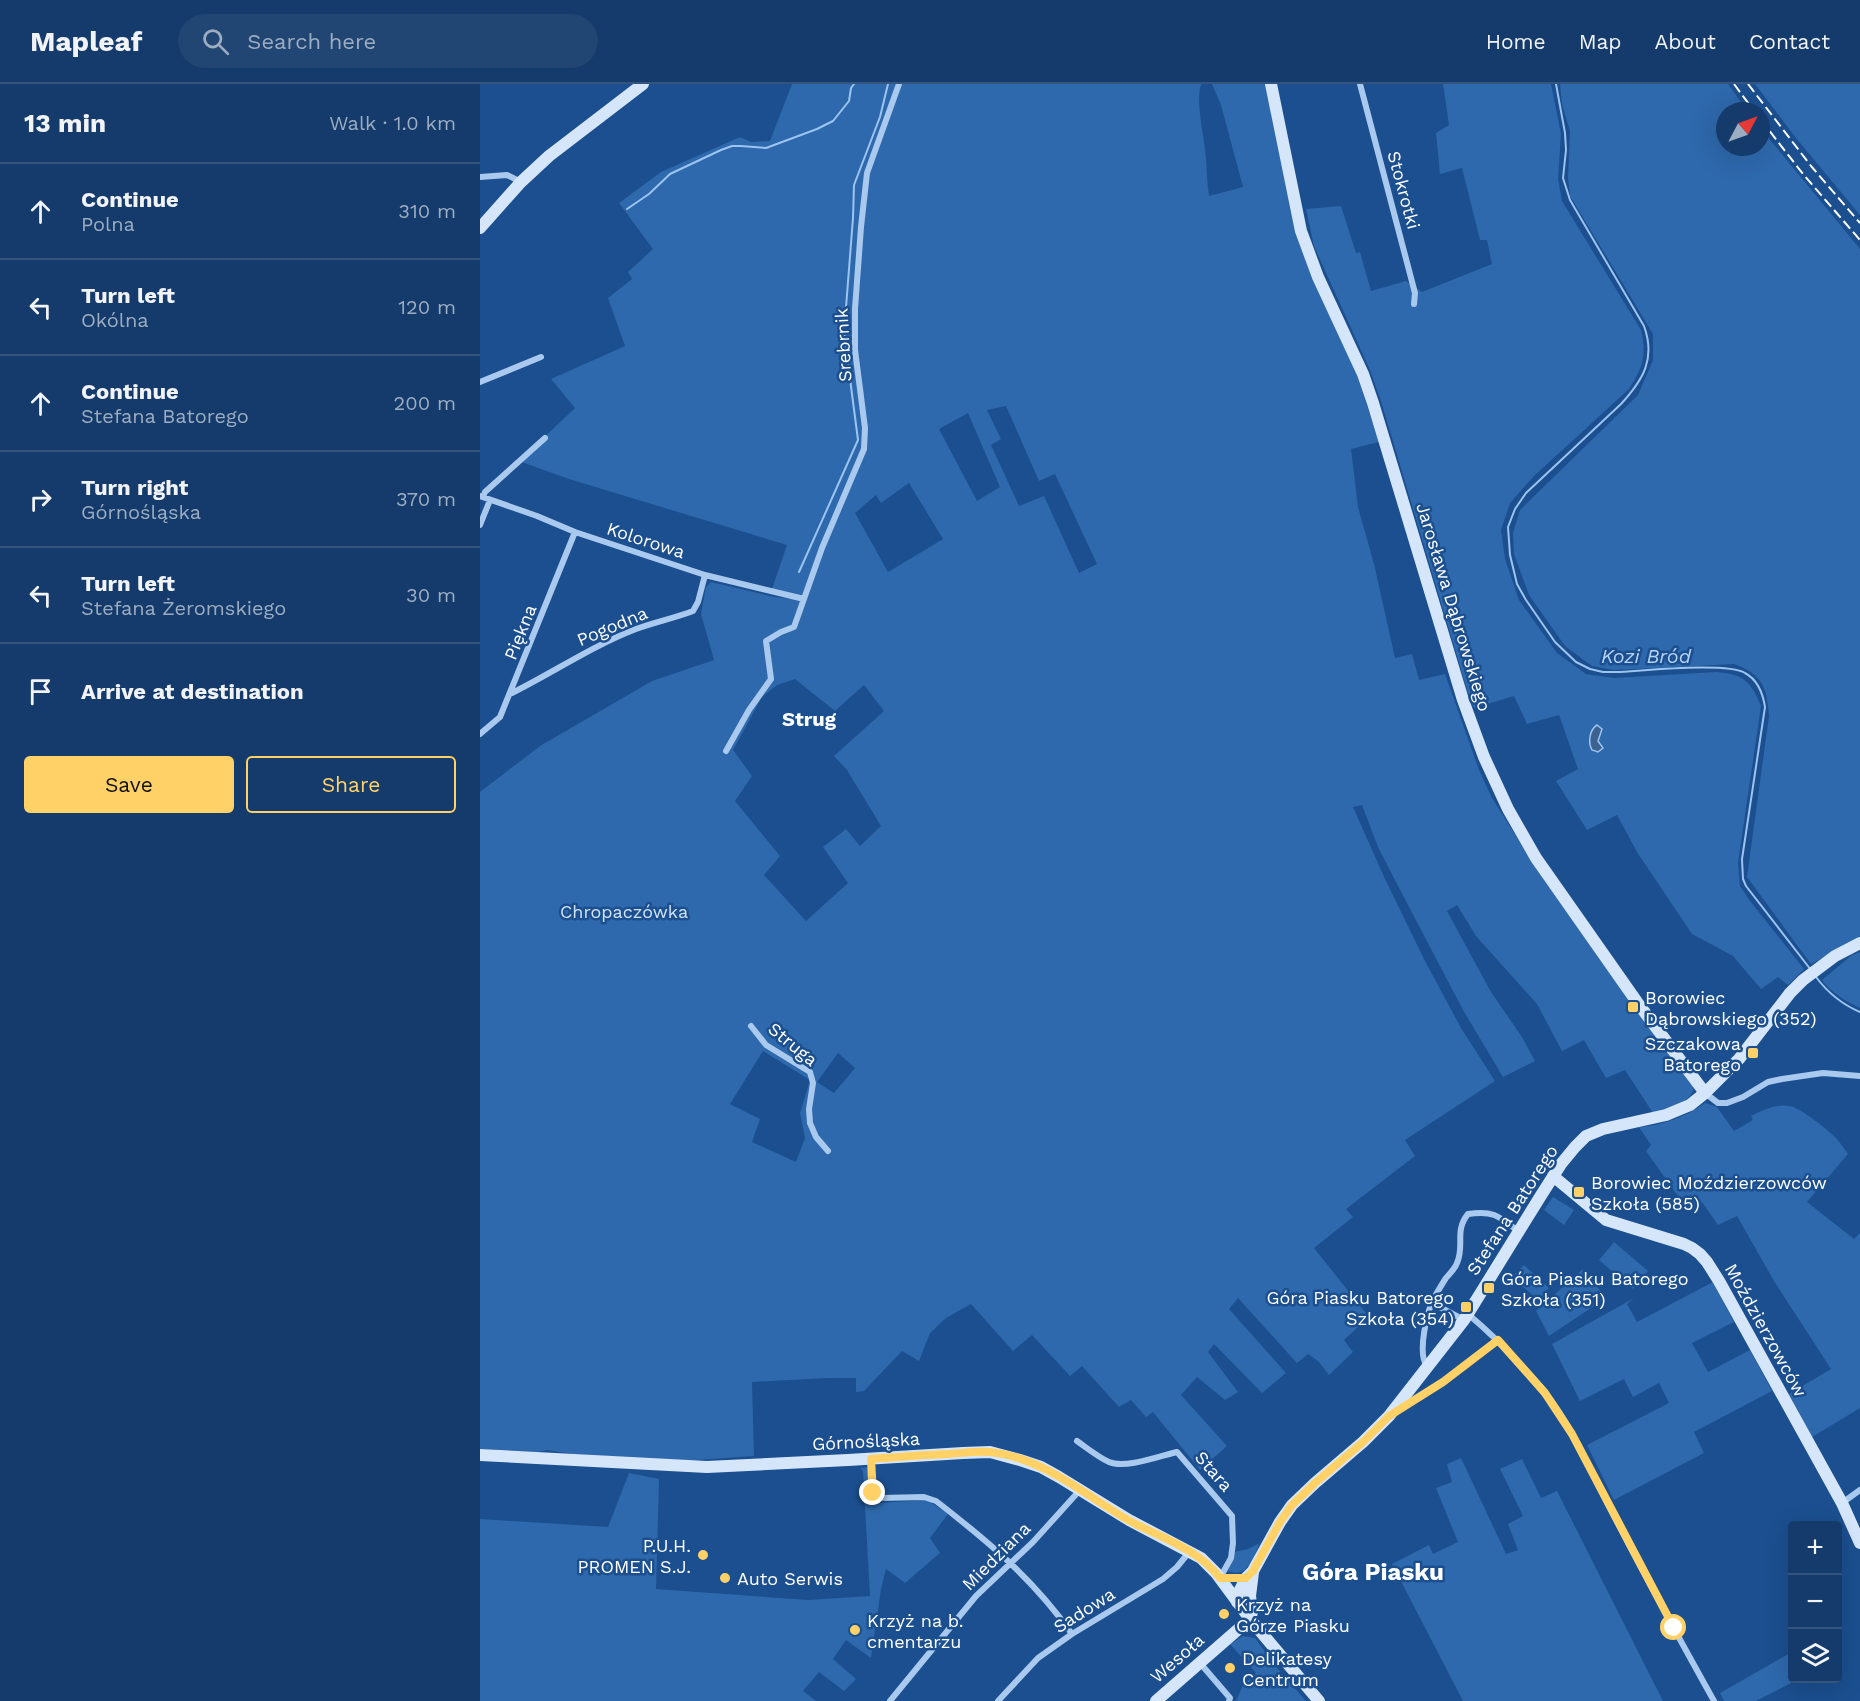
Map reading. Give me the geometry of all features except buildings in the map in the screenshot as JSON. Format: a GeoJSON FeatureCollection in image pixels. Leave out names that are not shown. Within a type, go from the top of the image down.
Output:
{"type":"FeatureCollection","features":[{"type":"Feature","properties":{"kind":"street"},"geometry":{"type":"LineString","coordinates":[[480,228],[549,156],[643,84]]}},
{"type":"Feature","properties":{"kind":"street","name":"Srebrnik"},"geometry":{"type":"LineString","coordinates":[[726,751],[749,710],[771,679],[766,641],[794,627],[822,548],[864,449],[865,428],[855,339],[861,227],[867,174],[899,84]]}},
{"type":"Feature","properties":{"kind":"street","name":"Jarosława Dąbrowskiego"},"geometry":{"type":"LineString","coordinates":[[1271,84],[1301,231],[1315,269],[1363,374],[1373,402],[1461,691],[1484,757],[1508,809],[1536,858],[1637,1002],[1705,1093]]}},
{"type":"Feature","properties":{"kind":"street","name":"Stokrotki"},"geometry":{"type":"LineString","coordinates":[[1360,84],[1415,293],[1414,304]]}},
{"type":"Feature","properties":{"kind":"street"},"geometry":{"type":"LineString","coordinates":[[480,177],[507,175],[521,183]]}},
{"type":"Feature","properties":{"kind":"street"},"geometry":{"type":"LineString","coordinates":[[480,382],[541,357]]}},
{"type":"Feature","properties":{"kind":"street","name":"Kolorowa"},"geometry":{"type":"LineString","coordinates":[[545,438],[481,497],[575,532],[705,575],[804,599]]}},
{"type":"Feature","properties":{"kind":"street"},"geometry":{"type":"LineString","coordinates":[[480,525],[490,500]]}},
{"type":"Feature","properties":{"kind":"street","name":"Piękna"},"geometry":{"type":"LineString","coordinates":[[480,734],[500,717],[512,693],[575,532]]}},
{"type":"Feature","properties":{"kind":"street","name":"Pogodna"},"geometry":{"type":"LineString","coordinates":[[512,693],[584,652],[637,628],[693,611],[698,602],[705,575]]}},
{"type":"Feature","properties":{"kind":"street","name":"Stefana Batorego"},"geometry":{"type":"LineString","coordinates":[[1237,1602],[1238,1594],[1292,1505],[1389,1416],[1466,1317],[1569,1153],[1591,1133],[1614,1125],[1673,1113],[1690,1105],[1705,1093],[1752,1045],[1790,993],[1803,980],[1819,967],[1860,943]]}},
{"type":"Feature","properties":{"kind":"street","name":"Struga"},"geometry":{"type":"LineString","coordinates":[[752,1026],[766,1045],[810,1072],[813,1083],[809,1109],[810,1123],[816,1137],[828,1151]]}},
{"type":"Feature","properties":{"kind":"street"},"geometry":{"type":"LineString","coordinates":[[1705,1093],[1718,1103],[1743,1097],[1768,1082],[1823,1073],[1860,1076]]}},
{"type":"Feature","properties":{"kind":"street","name":"Moździerzowców"},"geometry":{"type":"LineString","coordinates":[[1554,1176],[1606,1220],[1684,1244],[1700,1254],[1719,1281],[1842,1503],[1860,1543]]}},
{"type":"Feature","properties":{"kind":"street"},"geometry":{"type":"LineString","coordinates":[[1427,1366],[1423,1361],[1429,1308],[1456,1266],[1460,1246],[1459,1232],[1463,1220],[1468,1214],[1479,1212],[1498,1215],[1518,1231]]}},
{"type":"Feature","properties":{"kind":"street"},"geometry":{"type":"LineString","coordinates":[[1432,1303],[1466,1317],[1498,1340],[1545,1393],[1572,1434],[1619,1527],[1714,1701]]}},
{"type":"Feature","properties":{"kind":"street"},"geometry":{"type":"LineString","coordinates":[[1389,1416],[1443,1382],[1498,1340]]}},
{"type":"Feature","properties":{"kind":"street","name":"Stara"},"geometry":{"type":"LineString","coordinates":[[1077,1441],[1109,1462],[1118,1465],[1177,1452],[1232,1516],[1231,1558],[1220,1578]]}},
{"type":"Feature","properties":{"kind":"street","name":"Górnośląska"},"geometry":{"type":"LineString","coordinates":[[480,1455],[707,1467],[990,1452],[1020,1460],[1041,1467],[1129,1520],[1201,1558],[1220,1578],[1250,1619],[1319,1701]]}},
{"type":"Feature","properties":{"kind":"street"},"geometry":{"type":"LineString","coordinates":[[871,1459],[872,1490],[875,1496],[930,1498],[963,1522],[1010,1562],[1052,1606],[1072,1634]]}},
{"type":"Feature","properties":{"kind":"street","name":"Miedziana"},"geometry":{"type":"LineString","coordinates":[[890,1701],[976,1596],[1033,1542],[1080,1490]]}},
{"type":"Feature","properties":{"kind":"street"},"geometry":{"type":"LineString","coordinates":[[1842,1503],[1860,1491]]}},
{"type":"Feature","properties":{"kind":"street","name":"Sadowa"},"geometry":{"type":"LineString","coordinates":[[998,1701],[1038,1658],[1072,1634],[1163,1579],[1190,1551]]}},
{"type":"Feature","properties":{"kind":"street"},"geometry":{"type":"LineString","coordinates":[[1220,1578],[1250,1575]]}},
{"type":"Feature","properties":{"kind":"street","name":"Stefana Batorego"},"geometry":{"type":"LineString","coordinates":[[1250,1575],[1252,1612],[1250,1619]]}},
{"type":"Feature","properties":{"kind":"street"},"geometry":{"type":"LineString","coordinates":[[1237,1602],[1250,1596]]}},
{"type":"Feature","properties":{"kind":"street","name":"Wesoła"},"geometry":{"type":"LineString","coordinates":[[1156,1701],[1250,1619]]}},
{"type":"Feature","properties":{"kind":"street"},"geometry":{"type":"LineString","coordinates":[[1199,1663],[1230,1698],[1229,1701]]}},
{"type":"Feature","properties":{"kind":"green space","name":"Chropaczówka"},"geometry":{"type":"Polygon","coordinates":[[[792,84],[1201,84],[1199,101],[1209,196],[1243,187],[1221,105],[1212,84],[1265,84],[1284,170],[1379,442],[1351,449],[1358,507],[1374,564],[1395,658],[1412,654],[1419,680],[1445,674],[1479,770],[1492,798],[1540,874],[1694,1088],[1692,1094],[1683,1102],[1653,1113],[1625,1070],[1606,1078],[1584,1040],[1562,1051],[1537,1004],[1476,936],[1457,905],[1447,911],[1491,992],[1522,1037],[1535,1061],[1503,1077],[1463,1010],[1397,884],[1378,847],[1362,805],[1353,807],[1425,961],[1461,1028],[1495,1081],[1405,1140],[1415,1156],[1346,1209],[1353,1217],[1314,1248],[1369,1317],[1344,1340],[1353,1352],[1329,1375],[1319,1362],[1308,1354],[1297,1363],[1238,1298],[1229,1309],[1286,1373],[1262,1393],[1214,1344],[1208,1352],[1238,1392],[1225,1400],[1197,1377],[1181,1395],[1227,1446],[1200,1470],[1153,1412],[1146,1417],[1131,1400],[1119,1407],[1082,1366],[1070,1376],[1032,1335],[1013,1351],[971,1304],[946,1318],[930,1333],[919,1361],[902,1351],[864,1391],[856,1392],[856,1378],[752,1382],[754,1456],[682,1461],[573,1454],[547,1450],[538,1452],[480,1449],[480,792],[540,746],[652,681],[714,660],[701,614],[706,587],[711,582],[791,599],[772,589],[787,545],[569,479],[519,461],[575,408],[551,379],[625,346],[608,298],[632,279],[628,272],[653,249],[619,203],[661,172],[740,137],[751,142],[770,141],[792,84]],[[1006,406],[987,410],[1001,439],[991,445],[1019,506],[1044,496],[1079,573],[1097,564],[1055,474],[1039,481],[1006,406]],[[968,413],[939,429],[977,501],[1000,487],[968,413]],[[909,483],[881,503],[876,495],[855,513],[888,572],[943,539],[909,483]],[[795,679],[777,685],[762,697],[733,750],[752,776],[735,801],[780,856],[764,875],[806,921],[848,883],[823,847],[846,829],[860,846],[881,826],[847,770],[834,756],[884,711],[864,685],[835,711],[795,679]],[[763,1051],[730,1104],[760,1119],[752,1142],[796,1162],[805,1138],[800,1113],[810,1080],[763,1051]],[[838,1053],[817,1082],[834,1093],[855,1068],[838,1053]]]}},
{"type":"Feature","properties":{"kind":"green space"},"geometry":{"type":"Polygon","coordinates":[[[1443,84],[1551,84],[1561,134],[1558,179],[1562,201],[1641,330],[1643,339],[1644,354],[1638,374],[1629,389],[1534,476],[1510,503],[1501,530],[1505,559],[1519,600],[1557,653],[1586,674],[1614,678],[1716,672],[1739,677],[1754,690],[1761,706],[1738,863],[1740,886],[1804,969],[1788,985],[1778,977],[1761,989],[1733,956],[1692,934],[1637,852],[1617,815],[1587,830],[1556,781],[1578,769],[1559,715],[1527,724],[1514,696],[1474,708],[1468,693],[1381,401],[1370,370],[1314,246],[1306,209],[1341,206],[1356,253],[1360,252],[1371,291],[1406,281],[1422,292],[1492,264],[1487,240],[1480,240],[1462,168],[1440,174],[1436,133],[1449,125],[1443,84]]]}},
{"type":"Feature","properties":{"kind":"green space"},"geometry":{"type":"Polygon","coordinates":[[[1560,84],[1728,84],[1741,102],[1716,102],[1716,156],[1770,156],[1770,140],[1860,249],[1860,938],[1811,964],[1747,877],[1769,716],[1767,697],[1757,677],[1734,664],[1614,670],[1592,666],[1565,646],[1529,595],[1514,554],[1513,533],[1520,510],[1638,395],[1653,360],[1653,334],[1570,196],[1568,178],[1570,131],[1562,104],[1560,84]]]}},
{"type":"Feature","properties":{"kind":"green space"},"geometry":{"type":"Polygon","coordinates":[[[1755,84],[1860,84],[1860,215],[1796,138],[1755,84]]]}},
{"type":"Feature","properties":{"kind":"green space"},"geometry":{"type":"Polygon","coordinates":[[[1860,952],[1860,1008],[1839,996],[1822,980],[1852,955],[1860,952]]]}},
{"type":"Feature","properties":{"kind":"green space"},"geometry":{"type":"Polygon","coordinates":[[[1705,1103],[1717,1107],[1734,1131],[1753,1120],[1751,1116],[1765,1110],[1779,1106],[1794,1107],[1827,1130],[1848,1154],[1807,1202],[1854,1239],[1860,1233],[1860,1408],[1812,1437],[1789,1394],[1831,1369],[1774,1281],[1737,1216],[1718,1225],[1702,1202],[1688,1210],[1646,1151],[1651,1145],[1639,1127],[1674,1120],[1705,1103]]]}},
{"type":"Feature","properties":{"kind":"green space"},"geometry":{"type":"Polygon","coordinates":[[[1553,1197],[1574,1210],[1564,1225],[1544,1210],[1553,1197]]]}},
{"type":"Feature","properties":{"kind":"green space"},"geometry":{"type":"Polygon","coordinates":[[[1614,1242],[1648,1271],[1633,1289],[1599,1260],[1614,1242]]]}},
{"type":"Feature","properties":{"kind":"green space"},"geometry":{"type":"Polygon","coordinates":[[[1524,1265],[1549,1288],[1538,1300],[1512,1277],[1524,1265]]]}},
{"type":"Feature","properties":{"kind":"green space"},"geometry":{"type":"Polygon","coordinates":[[[1583,1269],[1606,1298],[1549,1336],[1536,1311],[1583,1269]]]}},
{"type":"Feature","properties":{"kind":"green space"},"geometry":{"type":"Polygon","coordinates":[[[1713,1282],[1734,1322],[1692,1343],[1708,1372],[1750,1350],[1772,1391],[1694,1432],[1704,1453],[1614,1500],[1587,1445],[1669,1403],[1659,1383],[1633,1397],[1624,1379],[1580,1401],[1552,1344],[1634,1298],[1627,1304],[1637,1322],[1713,1282]]]}},
{"type":"Feature","properties":{"kind":"green space"},"geometry":{"type":"Polygon","coordinates":[[[1461,1458],[1506,1554],[1518,1550],[1508,1524],[1523,1516],[1500,1469],[1522,1459],[1541,1498],[1557,1491],[1663,1701],[1463,1701],[1392,1564],[1429,1545],[1433,1554],[1458,1542],[1436,1488],[1452,1482],[1447,1464],[1461,1458]]]}},
{"type":"Feature","properties":{"kind":"green space"},"geometry":{"type":"Polygon","coordinates":[[[867,1467],[869,1491],[877,1503],[927,1500],[948,1514],[930,1538],[940,1553],[905,1583],[886,1569],[871,1658],[846,1640],[833,1659],[856,1679],[844,1691],[819,1672],[803,1691],[816,1701],[480,1701],[480,1519],[608,1527],[629,1473],[659,1479],[656,1589],[808,1600],[870,1596],[863,1471],[860,1468],[867,1467]]]}},
{"type":"Feature","properties":{"kind":"green space"},"geometry":{"type":"Polygon","coordinates":[[[1260,1543],[1245,1569],[1235,1573],[1228,1571],[1234,1552],[1260,1543]]]}},
{"type":"Feature","properties":{"kind":"green space"},"geometry":{"type":"Polygon","coordinates":[[[1243,1636],[1255,1638],[1306,1701],[1236,1701],[1243,1685],[1256,1673],[1230,1644],[1243,1636]]]}},
{"type":"Feature","properties":{"kind":"green space"},"geometry":{"type":"Polygon","coordinates":[[[1788,1654],[1788,1683],[1791,1683],[1756,1701],[1724,1701],[1720,1693],[1788,1654]]]}},
{"type":"Feature","properties":{"kind":"shaded area"},"geometry":{"type":"Polygon","coordinates":[[[1597,725],[1602,729],[1598,741],[1603,748],[1598,752],[1592,750],[1590,740],[1592,730],[1597,725]]]}},
{"type":"Feature","properties":{"kind":"waterway"},"geometry":{"type":"LineString","coordinates":[[627,209],[649,194],[670,174],[721,150],[732,146],[766,148],[833,121],[849,101],[854,84]]}},
{"type":"Feature","properties":{"kind":"waterway"},"geometry":{"type":"LineString","coordinates":[[799,572],[858,440],[844,333],[854,185],[880,117],[888,84]]}},
{"type":"Feature","properties":{"kind":"waterway","name":"Kozi Bród"},"geometry":{"type":"LineString","coordinates":[[1556,84],[1565,133],[1563,178],[1570,200],[1644,326],[1649,349],[1641,377],[1621,404],[1526,493],[1515,509],[1508,527],[1510,555],[1517,584],[1555,642],[1576,662],[1590,669],[1617,672],[1721,668],[1745,673],[1757,683],[1765,707],[1742,859],[1743,879],[1811,970]]}},
{"type":"Feature","properties":{"kind":"waterway","name":"Kozi Bród"},"geometry":{"type":"LineString","coordinates":[[1816,977],[1835,998],[1860,1012]]}},
{"type":"Feature","properties":{"kind":"railway"},"geometry":{"type":"LineString","coordinates":[[1734,84],[1747,102]]}},
{"type":"Feature","properties":{"kind":"railway"},"geometry":{"type":"LineString","coordinates":[[1748,84],[1811,166],[1860,223]]}},
{"type":"Feature","properties":{"kind":"railway"},"geometry":{"type":"LineString","coordinates":[[1770,132],[1860,240]]}},
{"type":"Feature","properties":{"kind":"place","name":"Borowiec Dąbrowskiego (352)"},"geometry":{"type":"Point","coordinates":[1633,1007]}},
{"type":"Feature","properties":{"kind":"place","name":"Szczakowa Batorego"},"geometry":{"type":"Point","coordinates":[1753,1053]}},
{"type":"Feature","properties":{"kind":"place","name":"Borowiec Moździerzowców Szkoła (585)"},"geometry":{"type":"Point","coordinates":[1579,1192]}},
{"type":"Feature","properties":{"kind":"place","name":"Góra Piasku Batorego Szkoła (351)"},"geometry":{"type":"Point","coordinates":[1489,1288]}},
{"type":"Feature","properties":{"kind":"place","name":"Góra Piasku Batorego Szkoła (354)"},"geometry":{"type":"Point","coordinates":[1466,1307]}},
{"type":"Feature","properties":{"kind":"place","name":"P.U.H. PROMEN S.J."},"geometry":{"type":"Point","coordinates":[703,1555]}},
{"type":"Feature","properties":{"kind":"place","name":"Auto Serwis"},"geometry":{"type":"Point","coordinates":[725,1578]}},
{"type":"Feature","properties":{"kind":"place","name":"Krzyż na Górze Piasku"},"geometry":{"type":"Point","coordinates":[1224,1614]}},
{"type":"Feature","properties":{"kind":"place","name":"Krzyż na b. cmentarzu"},"geometry":{"type":"Point","coordinates":[855,1630]}},
{"type":"Feature","properties":{"kind":"place","name":"Delikatesy Centrum"},"geometry":{"type":"Point","coordinates":[1230,1668]}},
{"type":"Feature","properties":{"kind":"district","name":"Strug"},"geometry":{"type":"Point","coordinates":[809,719]}},
{"type":"Feature","properties":{"kind":"district","name":"Góra Piasku"},"geometry":{"type":"Point","coordinates":[1373,1572]}},
{"type":"Feature","properties":{"kind":"route"},"geometry":{"type":"LineString","coordinates":[[873,1493],[871,1459],[990,1452],[1041,1467],[1129,1520],[1190,1551],[1201,1558],[1220,1578],[1246,1578],[1253,1571],[1292,1505],[1315,1483],[1363,1442],[1389,1416],[1425,1395],[1498,1340],[1545,1393],[1572,1434],[1674,1628]]}}]}
